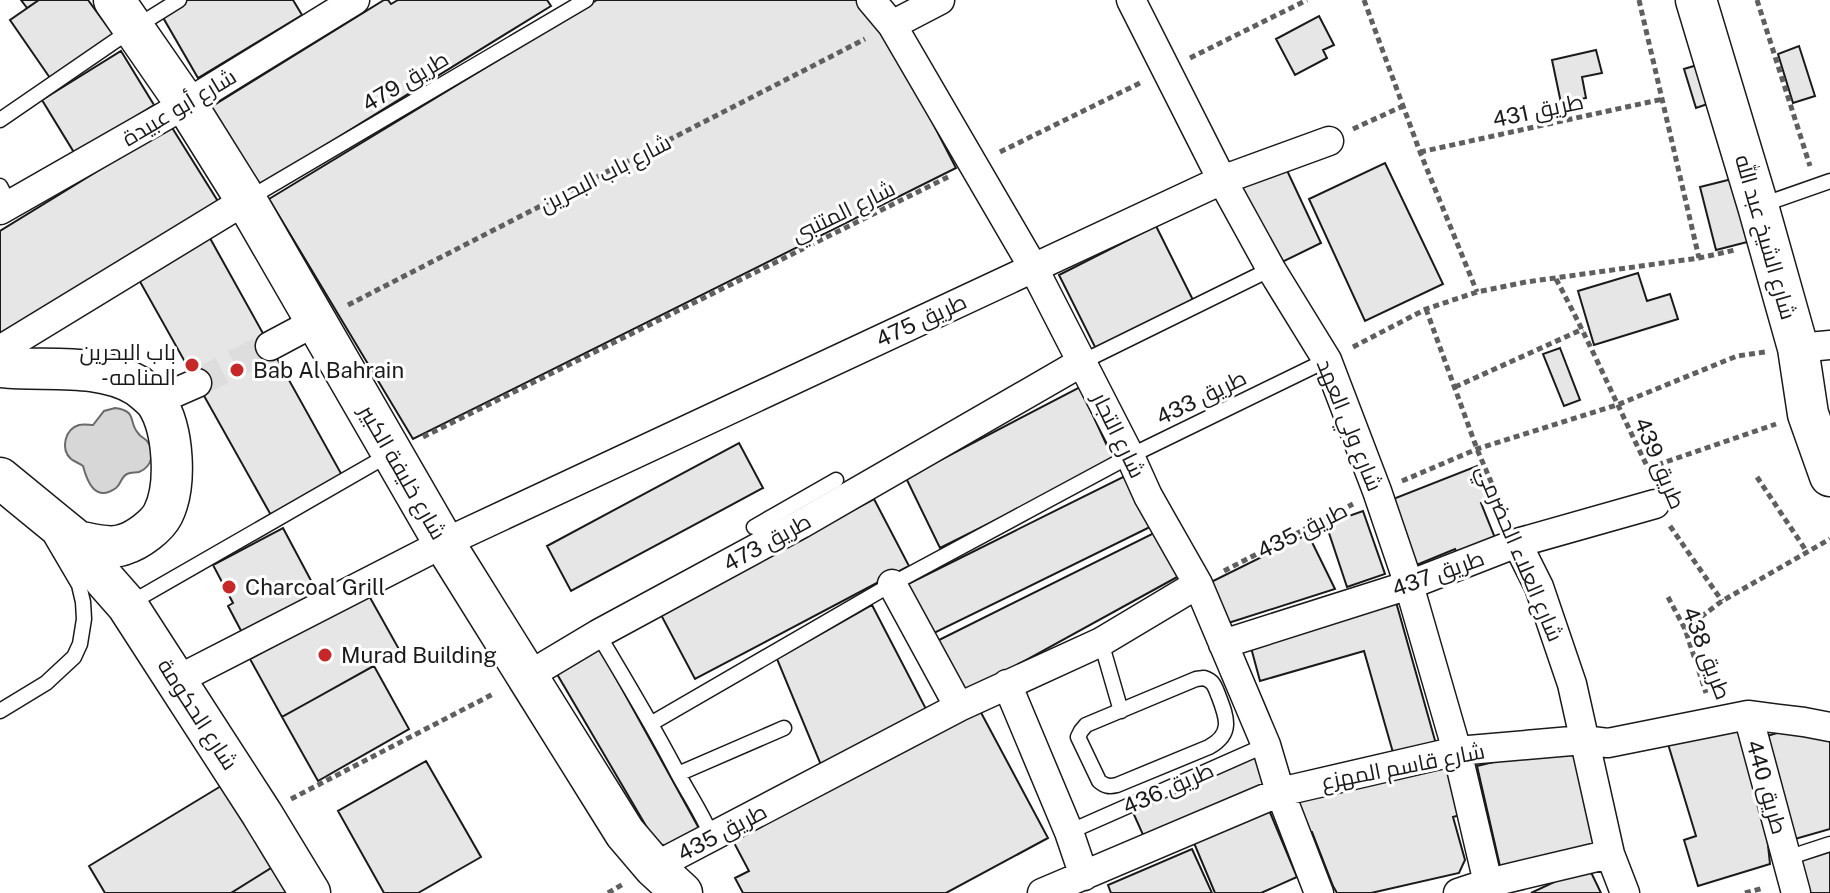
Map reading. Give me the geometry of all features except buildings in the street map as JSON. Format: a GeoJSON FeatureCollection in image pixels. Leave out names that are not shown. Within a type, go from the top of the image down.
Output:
{"type":"FeatureCollection","features":[{"type":"Feature","properties":{"kind":"street","name":"شارع أبو عبيدة"},"geometry":{"type":"LineString","coordinates":[[3,200],[186,104],[355,0]]}},
{"type":"Feature","properties":{"kind":"street","name":"شارع التجار"},"geometry":{"type":"LineString","coordinates":[[871,0],[892,25],[1033,267],[1148,496],[1198,584],[1266,745],[1309,890]]}},
{"type":"Feature","properties":{"kind":"street"},"geometry":{"type":"LineString","coordinates":[[892,25],[940,0]]}},
{"type":"Feature","properties":{"kind":"street","name":"شارع ولي العهد"},"geometry":{"type":"LineString","coordinates":[[1131,0],[1222,180],[1271,269],[1327,360],[1409,585],[1457,751],[1471,889]]}},
{"type":"Feature","properties":{"kind":"street","name":"شارع الشيخ عبد الله"},"geometry":{"type":"LineString","coordinates":[[1696,0],[1763,224],[1814,347],[1808,414],[1830,476]]}},
{"type":"Feature","properties":{"kind":"street","name":"شارع خليفة الكبير"},"geometry":{"type":"LineString","coordinates":[[124,14],[186,104],[246,200],[444,543],[526,677],[625,833],[668,880]]}},
{"type":"Feature","properties":{"kind":"street","name":"طريق 475"},"geometry":{"type":"LineString","coordinates":[[177,680],[444,543],[1033,267],[1222,180],[1329,141]]}},
{"type":"Feature","properties":{"kind":"street"},"geometry":{"type":"LineString","coordinates":[[0,350],[246,200]]}},
{"type":"Feature","properties":{"kind":"street"},"geometry":{"type":"LineString","coordinates":[[270,346],[315,322]]}},
{"type":"Feature","properties":{"kind":"street","name":"طريق 473"},"geometry":{"type":"LineString","coordinates":[[526,677],[796,515],[1082,362]]}},
{"type":"Feature","properties":{"kind":"street"},"geometry":{"type":"LineString","coordinates":[[0,367],[68,368],[116,377],[138,386],[156,401],[165,424],[171,455],[172,489],[162,517],[124,545],[112,547],[77,541]]}},
{"type":"Feature","properties":{"kind":"street"},"geometry":{"type":"LineString","coordinates":[[156,401],[197,383]]}},
{"type":"Feature","properties":{"kind":"street","name":"شارع الحكومة"},"geometry":{"type":"LineString","coordinates":[[11,487],[77,541],[127,605],[310,893]]}},
{"type":"Feature","properties":{"kind":"street","name":"طريق 437"},"geometry":{"type":"LineString","coordinates":[[1223,644],[1409,585],[1517,543],[1655,504]]}},
{"type":"Feature","properties":{"kind":"street","name":"شارع العلاء الحضرمي"},"geometry":{"type":"LineString","coordinates":[[1517,543],[1539,587],[1572,684],[1610,854],[1625,893]]}},
{"type":"Feature","properties":{"kind":"street"},"geometry":{"type":"LineString","coordinates":[[892,584],[959,707]]}},
{"type":"Feature","properties":{"kind":"street","name":"طريق 435"},"geometry":{"type":"LineString","coordinates":[[668,880],[712,837],[959,707],[1101,642],[1198,584]]}},
{"type":"Feature","properties":{"kind":"street"},"geometry":{"type":"LineString","coordinates":[[1007,684],[1069,832],[1084,876]]}},
{"type":"Feature","properties":{"kind":"street","name":"شارع قاسم المهزع"},"geometry":{"type":"LineString","coordinates":[[1042,893],[1280,792],[1457,751],[1583,740],[1608,743],[1748,715],[1830,727]]}},
{"type":"Feature","properties":{"kind":"street","name":"طريق 440"},"geometry":{"type":"LineString","coordinates":[[1748,715],[1796,893]]}},
{"type":"Feature","properties":{"kind":"street"},"geometry":{"type":"LineString","coordinates":[[1471,889],[1610,854]]}},
{"type":"Feature","properties":{"kind":"lane"},"geometry":{"type":"LineString","coordinates":[[0,120],[124,14],[179,0]]}},
{"type":"Feature","properties":{"kind":"lane","name":"طريق 479"},"geometry":{"type":"LineString","coordinates":[[246,200],[586,0]]}},
{"type":"Feature","properties":{"kind":"lane"},"geometry":{"type":"LineString","coordinates":[[1763,224],[1823,183]]}},
{"type":"Feature","properties":{"kind":"lane","name":"طريق 473"},"geometry":{"type":"LineString","coordinates":[[1082,362],[1271,269]]}},
{"type":"Feature","properties":{"kind":"lane","name":"طريق 433"},"geometry":{"type":"LineString","coordinates":[[652,723],[892,584],[1130,456],[1327,360]]}},
{"type":"Feature","properties":{"kind":"lane"},"geometry":{"type":"LineString","coordinates":[[127,605],[393,452]]}},
{"type":"Feature","properties":{"kind":"lane"},"geometry":{"type":"LineString","coordinates":[[754,527],[796,515],[836,480]]}},
{"type":"Feature","properties":{"kind":"lane"},"geometry":{"type":"LineString","coordinates":[[0,711],[46,683],[74,657],[80,644],[84,619],[79,585],[54,542],[11,487]]}},
{"type":"Feature","properties":{"kind":"lane"},"geometry":{"type":"LineString","coordinates":[[598,634],[652,723],[712,837]]}},
{"type":"Feature","properties":{"kind":"lane"},"geometry":{"type":"LineString","coordinates":[[1101,642],[1121,711]]}},
{"type":"Feature","properties":{"kind":"lane"},"geometry":{"type":"LineString","coordinates":[[1204,678],[1213,683],[1226,715],[1225,731],[1222,738],[1209,747],[1111,787],[1099,781],[1078,737],[1086,725],[1121,711],[1204,678]]}},
{"type":"Feature","properties":{"kind":"lane"},"geometry":{"type":"LineString","coordinates":[[678,774],[784,728]]}},
{"type":"Feature","properties":{"kind":"lane","name":"طريق 436"},"geometry":{"type":"LineString","coordinates":[[1069,832],[1266,745]]}},
{"type":"Feature","properties":{"kind":"lane","name":"طريق 440"},"geometry":{"type":"LineString","coordinates":[[1787,858],[1830,844]]}},
{"type":"Feature","properties":{"kind":"path","name":"شارع المتنبي"},"geometry":{"type":"LineString","coordinates":[[393,452],[1307,0]]}},
{"type":"Feature","properties":{"kind":"path"},"geometry":{"type":"LineString","coordinates":[[1364,0],[1420,152],[1477,292]]}},
{"type":"Feature","properties":{"kind":"path"},"geometry":{"type":"LineString","coordinates":[[1639,0],[1699,258]]}},
{"type":"Feature","properties":{"kind":"path"},"geometry":{"type":"LineString","coordinates":[[1757,0],[1823,183]]}},
{"type":"Feature","properties":{"kind":"path","name":"شارع باب البحرين"},"geometry":{"type":"LineString","coordinates":[[315,322],[892,25]]}},
{"type":"Feature","properties":{"kind":"path","name":"طريق 431"},"geometry":{"type":"LineString","coordinates":[[1420,152],[1663,99]]}},
{"type":"Feature","properties":{"kind":"path"},"geometry":{"type":"LineString","coordinates":[[1329,141],[1403,106]]}},
{"type":"Feature","properties":{"kind":"path"},"geometry":{"type":"LineString","coordinates":[[1327,360],[1426,309],[1477,292],[1526,282],[1699,258],[1763,224]]}},
{"type":"Feature","properties":{"kind":"path","name":"طريق 439"},"geometry":{"type":"LineString","coordinates":[[1556,279],[1648,468],[1655,504],[1722,601]]}},
{"type":"Feature","properties":{"kind":"path","name":"شارع العلاء الحضرمي"},"geometry":{"type":"LineString","coordinates":[[1426,309],[1477,449],[1517,543]]}},
{"type":"Feature","properties":{"kind":"path"},"geometry":{"type":"LineString","coordinates":[[1455,387],[1583,329]]}},
{"type":"Feature","properties":{"kind":"path","name":"طريق 435"},"geometry":{"type":"LineString","coordinates":[[1198,584],[1377,491],[1477,449],[1617,405],[1737,356],[1814,347]]}},
{"type":"Feature","properties":{"kind":"path"},"geometry":{"type":"LineString","coordinates":[[1648,468],[1808,414]]}},
{"type":"Feature","properties":{"kind":"path"},"geometry":{"type":"LineString","coordinates":[[1757,477],[1807,552]]}},
{"type":"Feature","properties":{"kind":"path"},"geometry":{"type":"LineString","coordinates":[[1685,629],[1722,601],[1830,539]]}},
{"type":"Feature","properties":{"kind":"path","name":"طريق 438"},"geometry":{"type":"LineString","coordinates":[[1668,597],[1685,629],[1715,721]]}},
{"type":"Feature","properties":{"kind":"path"},"geometry":{"type":"LineString","coordinates":[[262,814],[526,677]]}},
{"type":"Feature","properties":{"kind":"shaded area"},"geometry":{"type":"Polygon","coordinates":[[[115,408],[130,414],[135,429],[150,445],[151,458],[143,470],[127,474],[116,488],[109,492],[97,492],[83,466],[68,455],[65,445],[67,435],[74,427],[93,425],[104,411],[115,408]]]}},
{"type":"Feature","properties":{"kind":"tunnel"},"geometry":{"type":"LineString","coordinates":[[197,383],[270,346]]}},
{"type":"Feature","properties":{"kind":"place","name":"باب البحرين -المنامه"},"geometry":{"type":"Point","coordinates":[192,365]}},
{"type":"Feature","properties":{"kind":"place","name":"Bab Al Bahrain"},"geometry":{"type":"Point","coordinates":[237,370]}},
{"type":"Feature","properties":{"kind":"place","name":"Charcoal Grill"},"geometry":{"type":"Point","coordinates":[229,587]}},
{"type":"Feature","properties":{"kind":"place","name":"Murad Building"},"geometry":{"type":"Point","coordinates":[325,655]}}]}
